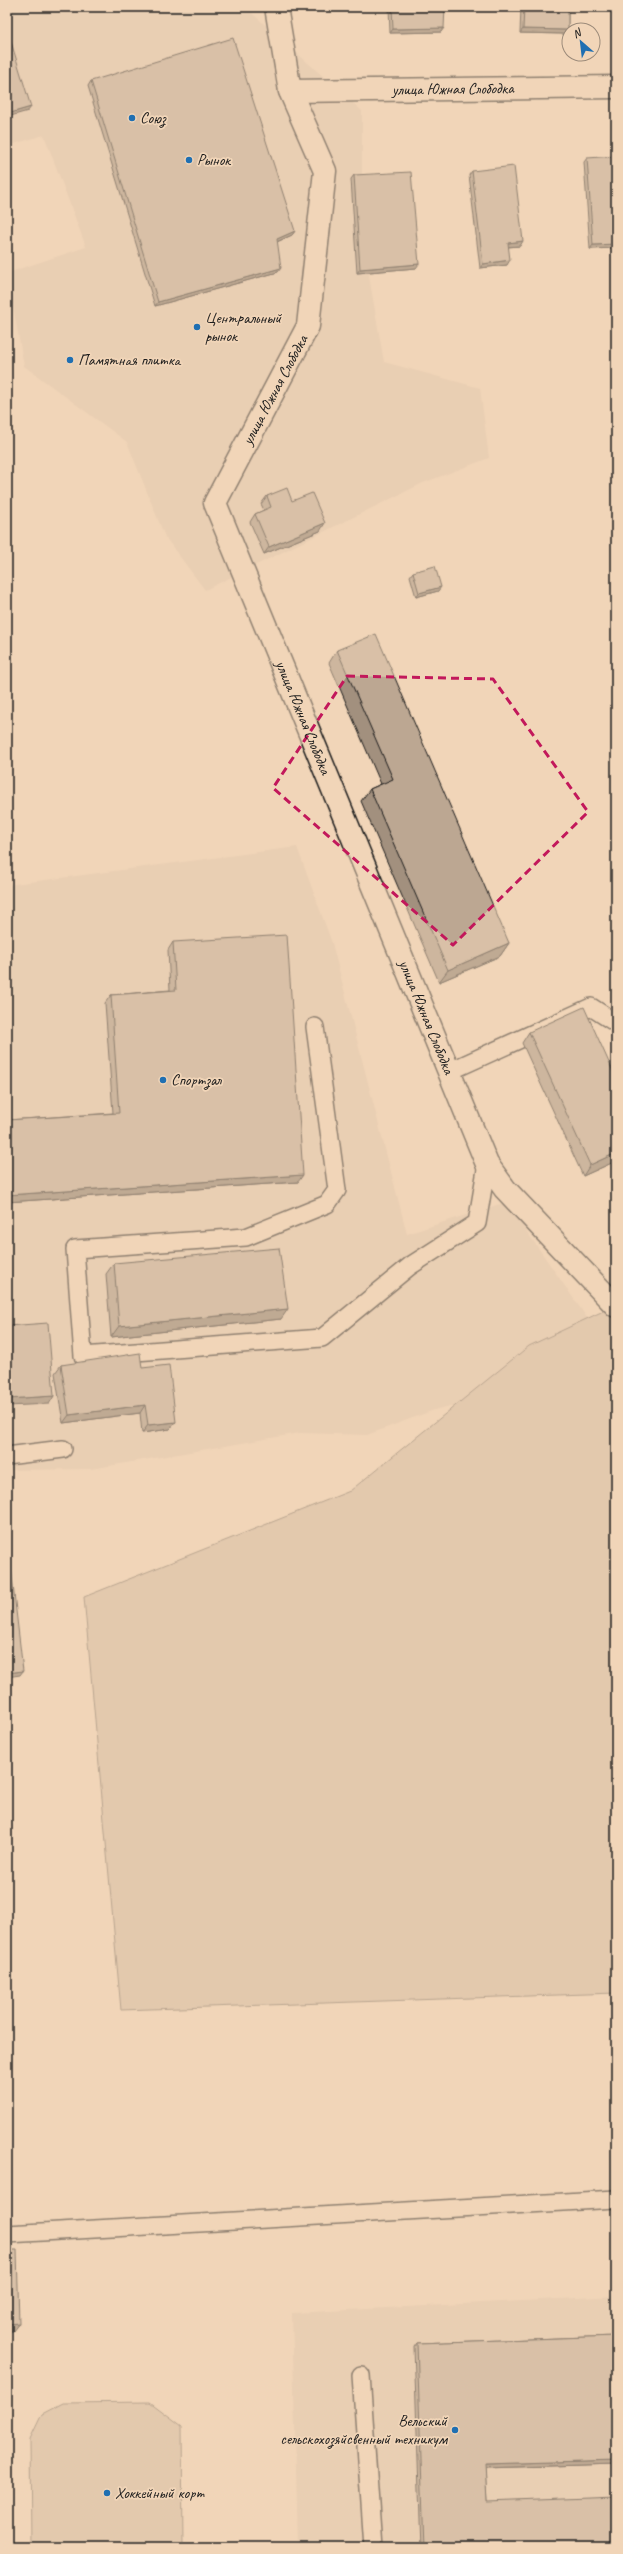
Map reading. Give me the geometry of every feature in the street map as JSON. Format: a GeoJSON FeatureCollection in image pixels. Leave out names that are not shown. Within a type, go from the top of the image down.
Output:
{"type":"FeatureCollection","features":[{"type":"Feature","properties":{"kind":"street","name":"улица Южная Слободка"},"geometry":{"type":"LineString","coordinates":[[276,7],[290,91],[325,171],[308,326],[215,503],[487,1164],[505,1189],[616,1306]]}},
{"type":"Feature","properties":{"kind":"street","name":"улица Южная Слободка"},"geometry":{"type":"LineString","coordinates":[[290,91],[616,87]]}},
{"type":"Feature","properties":{"kind":"lane"},"geometry":{"type":"LineString","coordinates":[[448,1072],[591,1007],[616,1023]]}},
{"type":"Feature","properties":{"kind":"lane"},"geometry":{"type":"LineString","coordinates":[[315,1027],[337,1190],[327,1204],[246,1237],[75,1249],[83,1356],[322,1338],[410,1266],[477,1223],[487,1164]]}},
{"type":"Feature","properties":{"kind":"lane"},"geometry":{"type":"LineString","coordinates":[[7,1456],[63,1449]]}},
{"type":"Feature","properties":{"kind":"lane"},"geometry":{"type":"LineString","coordinates":[[7,2234],[616,2199]]}},
{"type":"Feature","properties":{"kind":"lane"},"geometry":{"type":"LineString","coordinates":[[361,2375],[373,2547]]}},
{"type":"Feature","properties":{"kind":"highlighted area"},"geometry":{"type":"Polygon","coordinates":[[[347,676],[493,679],[588,812],[453,945],[273,788],[347,676]]]}},
{"type":"Feature","properties":{"kind":"shaded area","name":"Центральный рынок"},"geometry":{"type":"Polygon","coordinates":[[[7,7],[245,7],[362,111],[362,198],[359,198],[370,282],[384,362],[480,388],[489,458],[423,483],[205,590],[165,537],[127,442],[24,366],[7,273],[86,247],[44,135],[7,146],[7,7]]]}},
{"type":"Feature","properties":{"kind":"shaded area"},"geometry":{"type":"Polygon","coordinates":[[[297,847],[332,943],[407,1234],[506,1202],[616,1359],[616,1365],[434,1410],[367,1435],[300,1433],[91,1469],[7,1470],[7,885],[297,847]]]}},
{"type":"Feature","properties":{"kind":"shaded area"},"geometry":{"type":"Polygon","coordinates":[[[616,1305],[616,1993],[121,2010],[84,1597],[350,1491],[529,1346],[616,1305]]]}},
{"type":"Feature","properties":{"kind":"shaded area","name":"Вельский сельскохозяйсвенный техникум"},"geometry":{"type":"Polygon","coordinates":[[[616,2296],[616,2547],[298,2547],[292,2313],[616,2296]]]}},
{"type":"Feature","properties":{"kind":"shaded area","name":"Хоккейный корт"},"geometry":{"type":"Polygon","coordinates":[[[150,2402],[182,2426],[183,2547],[31,2547],[30,2439],[42,2414],[63,2403],[150,2402]]]}},
{"type":"Feature","properties":{"kind":"building"},"geometry":{"type":"Polygon","coordinates":[[[392,7],[445,7],[444,28],[393,29],[392,7]]]}},
{"type":"Feature","properties":{"kind":"building"},"geometry":{"type":"Polygon","coordinates":[[[524,7],[568,7],[568,22],[561,22],[561,30],[523,29],[524,7]]]}},
{"type":"Feature","properties":{"kind":"building"},"geometry":{"type":"Polygon","coordinates":[[[7,29],[31,107],[7,114],[7,29]]]}},
{"type":"Feature","properties":{"kind":"building","name":"Рынок"},"geometry":{"type":"Polygon","coordinates":[[[233,38],[295,231],[277,239],[281,268],[158,302],[91,81],[233,38]]]}},
{"type":"Feature","properties":{"kind":"building"},"geometry":{"type":"Polygon","coordinates":[[[616,156],[616,244],[593,245],[587,158],[616,156]]]}},
{"type":"Feature","properties":{"kind":"building"},"geometry":{"type":"Polygon","coordinates":[[[514,166],[523,241],[508,243],[510,260],[483,264],[472,171],[514,166]]]}},
{"type":"Feature","properties":{"kind":"building"},"geometry":{"type":"Polygon","coordinates":[[[411,172],[419,264],[360,269],[354,175],[411,172]]]}},
{"type":"Feature","properties":{"kind":"building"},"geometry":{"type":"Polygon","coordinates":[[[287,488],[292,501],[312,493],[325,523],[269,547],[255,514],[271,507],[267,496],[287,488]]]}},
{"type":"Feature","properties":{"kind":"building"},"geometry":{"type":"Polygon","coordinates":[[[435,566],[441,587],[419,593],[413,572],[435,566]]]}},
{"type":"Feature","properties":{"kind":"building"},"geometry":{"type":"Polygon","coordinates":[[[376,634],[509,943],[448,970],[370,789],[393,779],[337,650],[376,634]]]}},
{"type":"Feature","properties":{"kind":"building"},"geometry":{"type":"Polygon","coordinates":[[[287,935],[303,1175],[7,1195],[7,1120],[119,1113],[111,995],[176,990],[173,942],[287,935]]]}},
{"type":"Feature","properties":{"kind":"building"},"geometry":{"type":"Polygon","coordinates":[[[584,1007],[616,1078],[616,1153],[590,1165],[529,1032],[584,1007]]]}},
{"type":"Feature","properties":{"kind":"building"},"geometry":{"type":"Polygon","coordinates":[[[279,1248],[288,1309],[119,1326],[114,1263],[279,1248]]]}},
{"type":"Feature","properties":{"kind":"building"},"geometry":{"type":"Polygon","coordinates":[[[48,1323],[54,1396],[7,1399],[7,1326],[48,1323]]]}},
{"type":"Feature","properties":{"kind":"building"},"geometry":{"type":"Polygon","coordinates":[[[140,1353],[142,1368],[169,1365],[176,1422],[148,1425],[145,1405],[69,1415],[61,1365],[140,1353]]]}},
{"type":"Feature","properties":{"kind":"building"},"geometry":{"type":"Polygon","coordinates":[[[7,1533],[23,1671],[7,1673],[7,1533]]]}},
{"type":"Feature","properties":{"kind":"building"},"geometry":{"type":"Polygon","coordinates":[[[7,2250],[17,2250],[19,2323],[7,2324],[7,2250]]]}},
{"type":"Feature","properties":{"kind":"building"},"geometry":{"type":"Polygon","coordinates":[[[616,2336],[616,2460],[485,2464],[487,2501],[616,2496],[616,2547],[424,2547],[417,2343],[616,2336]]]}},
{"type":"Feature","properties":{"kind":"place","name":"Союз"},"geometry":{"type":"Point","coordinates":[132,118]}},
{"type":"Feature","properties":{"kind":"place","name":"Рынок"},"geometry":{"type":"Point","coordinates":[189,160]}},
{"type":"Feature","properties":{"kind":"place","name":"Центральный рынок"},"geometry":{"type":"Point","coordinates":[197,327]}},
{"type":"Feature","properties":{"kind":"place","name":"Памятная плитка"},"geometry":{"type":"Point","coordinates":[70,360]}},
{"type":"Feature","properties":{"kind":"place","name":"Спортзал"},"geometry":{"type":"Point","coordinates":[163,1080]}},
{"type":"Feature","properties":{"kind":"place","name":"Вельский сельскохозяйсвенный техникум"},"geometry":{"type":"Point","coordinates":[455,2430]}},
{"type":"Feature","properties":{"kind":"place","name":"Хоккейный корт"},"geometry":{"type":"Point","coordinates":[107,2493]}}]}
